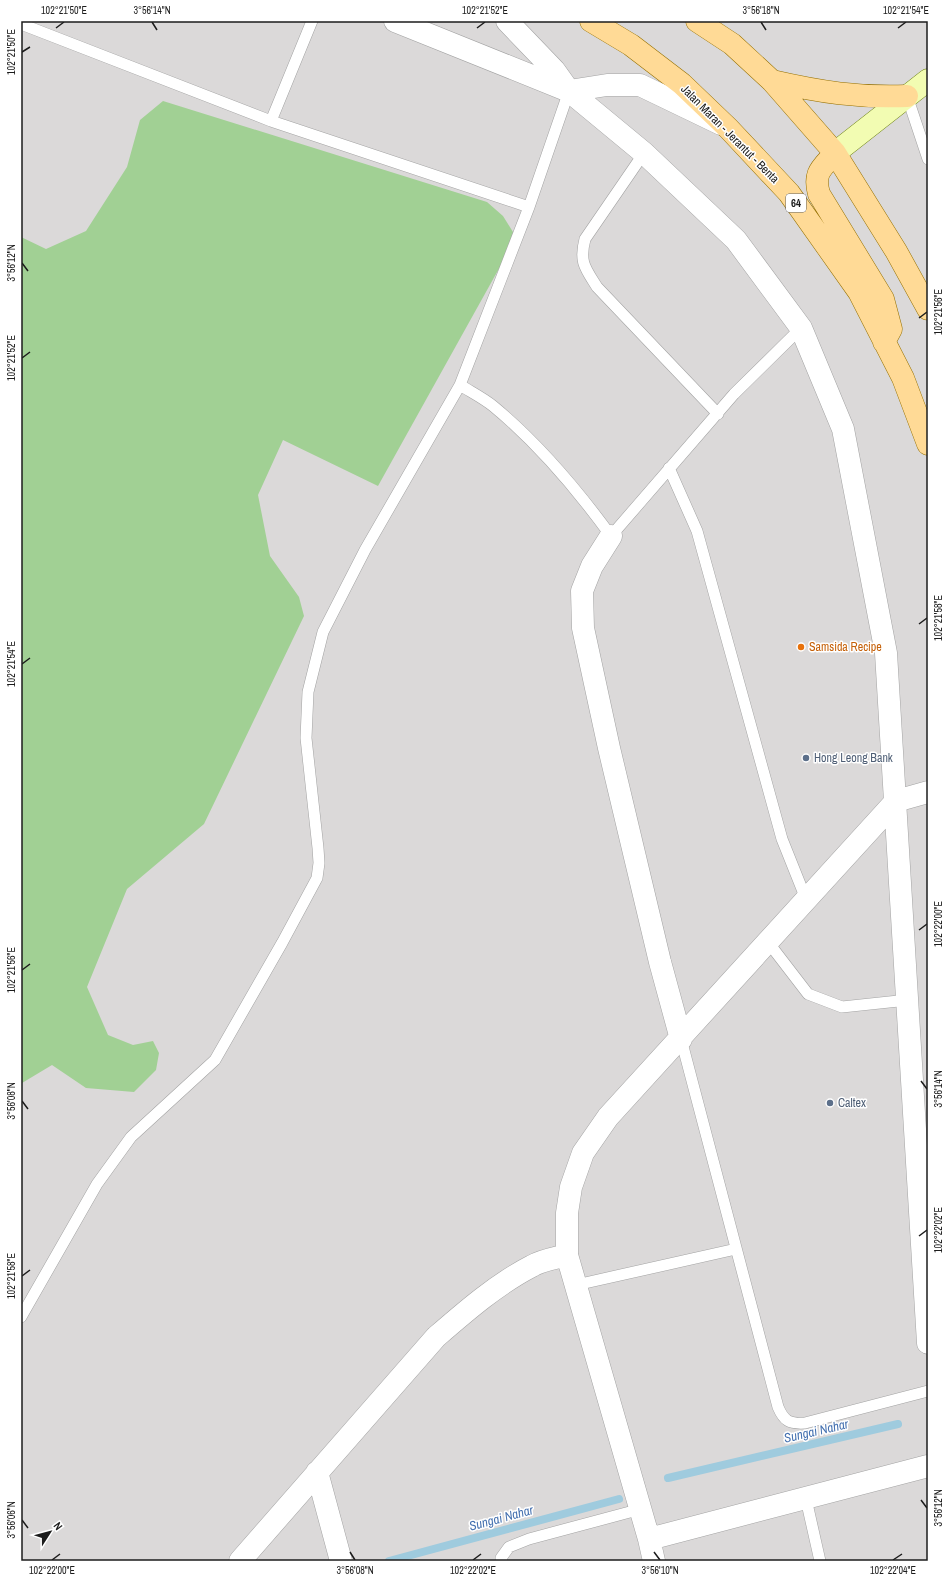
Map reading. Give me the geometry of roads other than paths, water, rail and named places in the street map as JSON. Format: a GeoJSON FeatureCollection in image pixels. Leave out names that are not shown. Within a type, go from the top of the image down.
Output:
{"type":"FeatureCollection","features":[{"type":"Feature","properties":{"kind":"main road","name":"Jalan Maran - Jerantut - Benta"},"geometry":{"type":"LineString","coordinates":[[591,21],[630,45],[682,84],[729,129],[789,193],[859,292],[903,378],[928,444]]}},
{"type":"Feature","properties":{"kind":"main road"},"geometry":{"type":"LineString","coordinates":[[697,21],[732,44],[772,81],[835,153],[896,251],[928,309]]}},
{"type":"Feature","properties":{"kind":"main road"},"geometry":{"type":"LineString","coordinates":[[884,342],[890,329],[884,299],[819,194],[816,182],[818,172],[835,153],[928,80]]}},
{"type":"Feature","properties":{"kind":"main road"},"geometry":{"type":"LineString","coordinates":[[772,81],[839,94],[877,97],[907,96]]}},
{"type":"Feature","properties":{"kind":"street"},"geometry":{"type":"LineString","coordinates":[[395,21],[568,91],[607,85],[640,86],[729,129]]}},
{"type":"Feature","properties":{"kind":"street"},"geometry":{"type":"LineString","coordinates":[[507,21],[554,70],[568,91],[644,153],[736,240],[801,328],[843,429],[886,654],[908,1000],[923,1166],[928,1343]]}},
{"type":"Feature","properties":{"kind":"street"},"geometry":{"type":"LineString","coordinates":[[611,536],[592,566],[582,591],[583,628],[609,748],[658,955],[681,1039]]}},
{"type":"Feature","properties":{"kind":"street"},"geometry":{"type":"LineString","coordinates":[[654,1561],[641,1509],[567,1255],[567,1213],[571,1187],[583,1153],[608,1117],[681,1039],[896,801],[928,792]]}},
{"type":"Feature","properties":{"kind":"street"},"geometry":{"type":"LineString","coordinates":[[240,1561],[436,1337],[469,1308],[504,1282],[533,1265],[567,1255]]}},
{"type":"Feature","properties":{"kind":"street"},"geometry":{"type":"LineString","coordinates":[[649,1539],[928,1466]]}},
{"type":"Feature","properties":{"kind":"street"},"geometry":{"type":"LineString","coordinates":[[317,1472],[342,1561]]}},
{"type":"Feature","properties":{"kind":"lane"},"geometry":{"type":"LineString","coordinates":[[271,121],[312,21]]}},
{"type":"Feature","properties":{"kind":"lane"},"geometry":{"type":"LineString","coordinates":[[719,21],[732,44]]}},
{"type":"Feature","properties":{"kind":"lane"},"geometry":{"type":"LineString","coordinates":[[21,24],[271,121],[529,207]]}},
{"type":"Feature","properties":{"kind":"lane"},"geometry":{"type":"LineString","coordinates":[[21,1317],[97,1184],[121,1148],[130,1137],[215,1060],[317,878],[319,863],[318,848],[306,738],[308,692],[323,632],[365,550],[460,385],[529,207],[568,91]]}},
{"type":"Feature","properties":{"kind":"lane"},"geometry":{"type":"LineString","coordinates":[[907,96],[928,159]]}},
{"type":"Feature","properties":{"kind":"lane"},"geometry":{"type":"LineString","coordinates":[[644,153],[585,239],[581,253],[585,269],[596,287],[718,414]]}},
{"type":"Feature","properties":{"kind":"lane"},"geometry":{"type":"LineString","coordinates":[[460,385],[492,405],[533,441],[578,492],[611,536],[734,394],[801,328]]}},
{"type":"Feature","properties":{"kind":"lane"},"geometry":{"type":"LineString","coordinates":[[669,468],[697,531],[782,839],[806,900]]}},
{"type":"Feature","properties":{"kind":"lane"},"geometry":{"type":"LineString","coordinates":[[768,942],[808,994],[842,1007],[908,1000]]}},
{"type":"Feature","properties":{"kind":"lane"},"geometry":{"type":"LineString","coordinates":[[681,1039],[778,1406],[782,1416],[794,1424],[804,1423],[928,1391]]}},
{"type":"Feature","properties":{"kind":"lane"},"geometry":{"type":"LineString","coordinates":[[576,1285],[736,1249]]}},
{"type":"Feature","properties":{"kind":"lane"},"geometry":{"type":"LineString","coordinates":[[806,1499],[820,1561]]}},
{"type":"Feature","properties":{"kind":"lane"},"geometry":{"type":"LineString","coordinates":[[502,1561],[501,1558],[508,1547],[529,1539],[641,1509]]}},
{"type":"Feature","properties":{"kind":"waterway","name":"Sungai Nahar"},"geometry":{"type":"LineString","coordinates":[[668,1478],[898,1424]]}},
{"type":"Feature","properties":{"kind":"waterway","name":"Sungai Nahar"},"geometry":{"type":"LineString","coordinates":[[389,1561],[619,1499]]}},
{"type":"Feature","properties":{"kind":"place","name":"Samsida Recipe"},"geometry":{"type":"Point","coordinates":[801,647]}},
{"type":"Feature","properties":{"kind":"place","name":"Hong Leong Bank"},"geometry":{"type":"Point","coordinates":[806,758]}},
{"type":"Feature","properties":{"kind":"place","name":"Caltex"},"geometry":{"type":"Point","coordinates":[830,1103]}}]}
